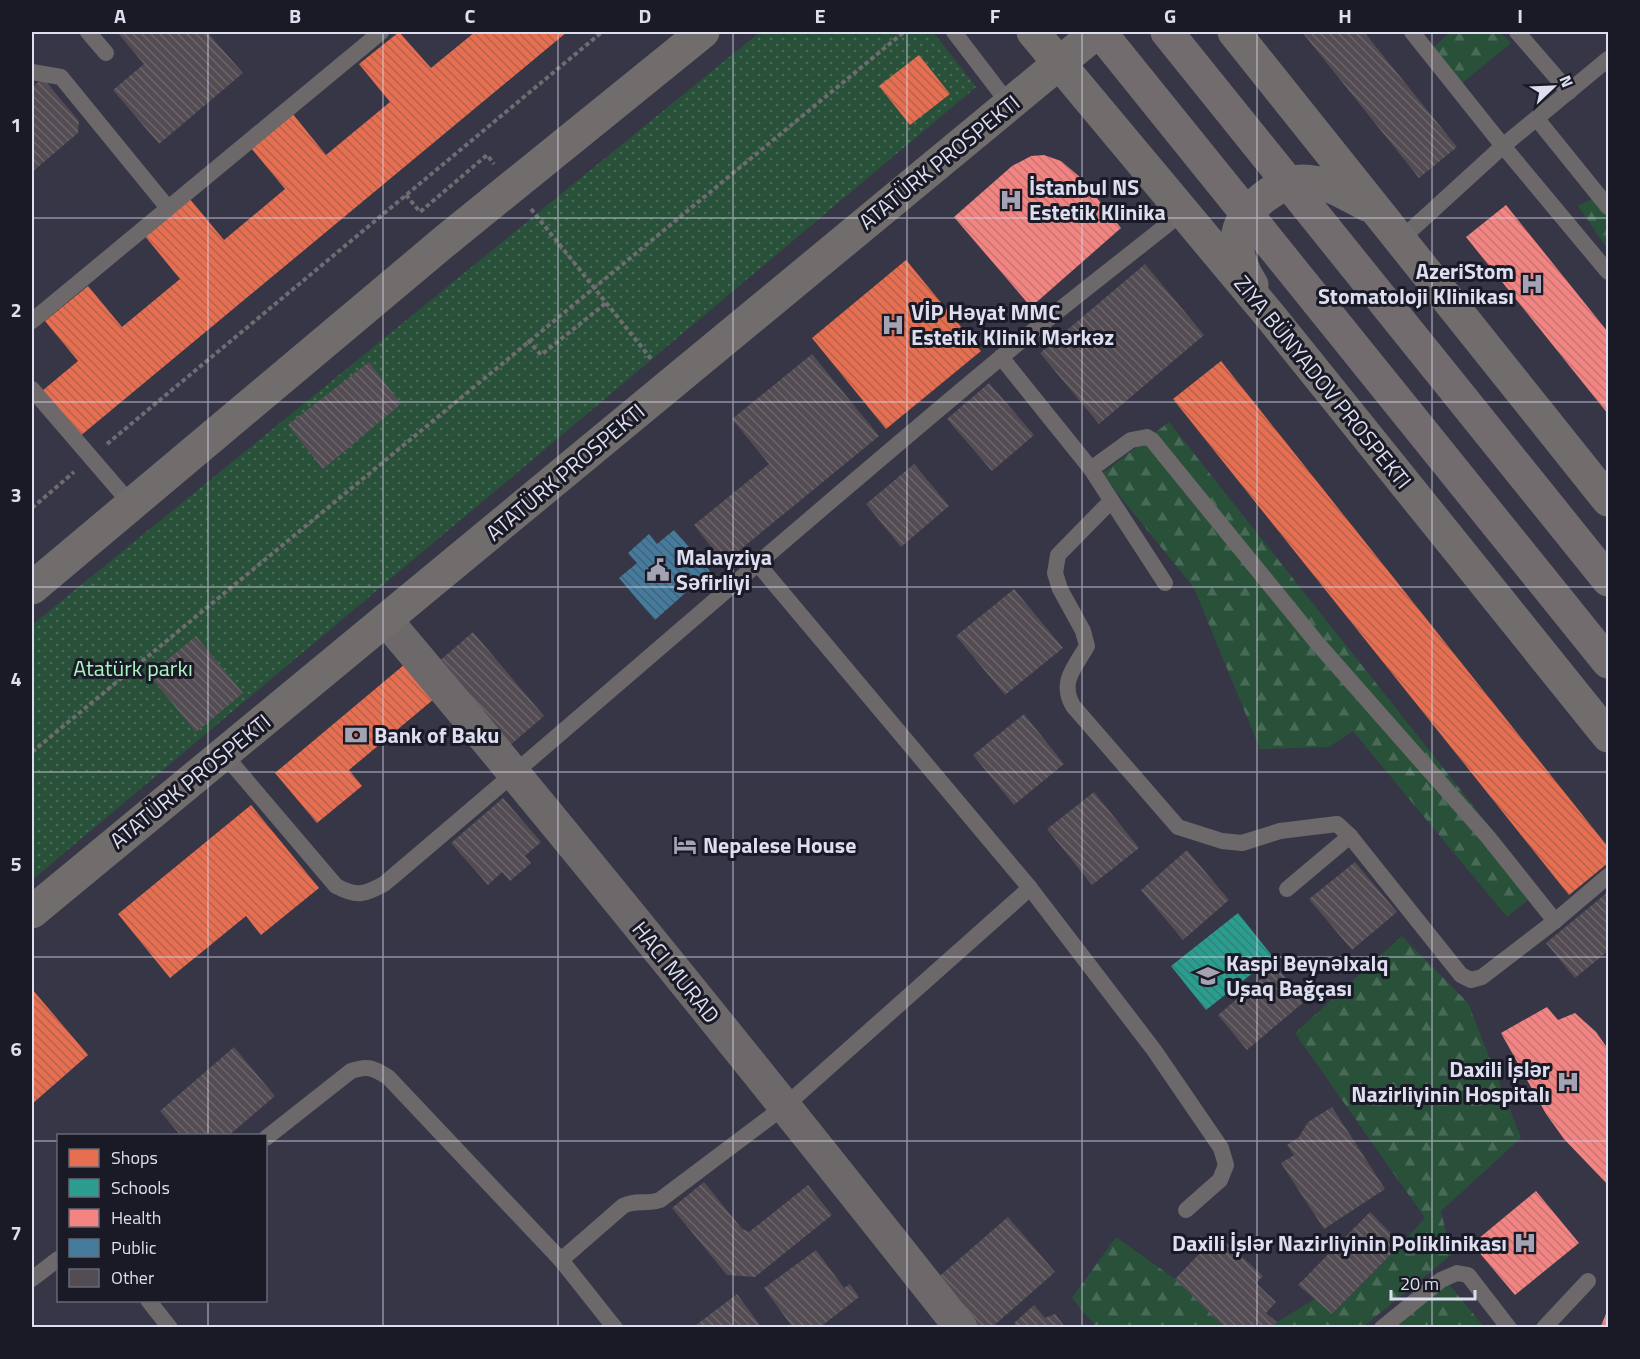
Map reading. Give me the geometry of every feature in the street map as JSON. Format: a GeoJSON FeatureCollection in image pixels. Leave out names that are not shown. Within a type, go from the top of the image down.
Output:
{"type":"FeatureCollection","features":[{"type":"Feature","properties":{"kind":"main road"},"geometry":{"type":"LineString","coordinates":[[32,588],[445,240],[703,32]]}},
{"type":"Feature","properties":{"kind":"main road","name":"ZIYA BÜNYADOV PROSPEKTI"},"geometry":{"type":"LineString","coordinates":[[1033,32],[1271,317],[1608,736]]}},
{"type":"Feature","properties":{"kind":"main road","name":"ATATÜRK PROSPEKTI"},"geometry":{"type":"LineString","coordinates":[[32,912],[1099,32]]}},
{"type":"Feature","properties":{"kind":"main road","name":"ZIYA BÜNYADOV PROSPEKTI"},"geometry":{"type":"LineString","coordinates":[[1099,32],[1608,662]]}},
{"type":"Feature","properties":{"kind":"main road"},"geometry":{"type":"LineString","coordinates":[[1167,32],[1608,580]]}},
{"type":"Feature","properties":{"kind":"main road"},"geometry":{"type":"LineString","coordinates":[[1234,32],[1608,500]]}},
{"type":"Feature","properties":{"kind":"main road"},"geometry":{"type":"LineString","coordinates":[[1271,317],[1250,282],[1239,255],[1238,233],[1245,217],[1260,200],[1280,186],[1301,181],[1319,183],[1339,190],[1374,209]]}},
{"type":"Feature","properties":{"kind":"street"},"geometry":{"type":"LineString","coordinates":[[386,620],[515,773],[785,1106],[961,1328]]}},
{"type":"Feature","properties":{"kind":"lane"},"geometry":{"type":"LineString","coordinates":[[88,32],[106,53]]}},
{"type":"Feature","properties":{"kind":"lane"},"geometry":{"type":"LineString","coordinates":[[32,321],[381,32]]}},
{"type":"Feature","properties":{"kind":"lane"},"geometry":{"type":"LineString","coordinates":[[954,32],[1009,104]]}},
{"type":"Feature","properties":{"kind":"lane"},"geometry":{"type":"LineString","coordinates":[[1412,32],[1608,272]]}},
{"type":"Feature","properties":{"kind":"lane"},"geometry":{"type":"LineString","coordinates":[[1517,32],[1569,92]]}},
{"type":"Feature","properties":{"kind":"lane"},"geometry":{"type":"LineString","coordinates":[[1400,240],[1503,146],[1608,59]]}},
{"type":"Feature","properties":{"kind":"lane"},"geometry":{"type":"LineString","coordinates":[[32,72],[61,78],[168,208]]}},
{"type":"Feature","properties":{"kind":"lane"},"geometry":{"type":"LineString","coordinates":[[1538,119],[1608,207]]}},
{"type":"Feature","properties":{"kind":"lane"},"geometry":{"type":"LineString","coordinates":[[224,753],[336,886],[351,894],[368,893],[384,884],[757,563],[1001,357],[1184,212]]}},
{"type":"Feature","properties":{"kind":"lane"},"geometry":{"type":"LineString","coordinates":[[1001,357],[1091,469],[1165,584]]}},
{"type":"Feature","properties":{"kind":"lane"},"geometry":{"type":"LineString","coordinates":[[32,389],[131,504]]}},
{"type":"Feature","properties":{"kind":"lane"},"geometry":{"type":"LineString","coordinates":[[1091,469],[1131,440],[1147,437],[1152,440],[1318,644],[1488,837],[1555,921]]}},
{"type":"Feature","properties":{"kind":"lane"},"geometry":{"type":"LineString","coordinates":[[1111,501],[1058,555],[1055,573],[1060,589],[1083,631],[1087,646],[1069,678],[1066,694],[1072,706],[1178,827],[1222,841],[1242,843],[1280,831],[1337,824],[1350,836],[1461,975],[1471,980],[1482,977],[1555,921],[1608,876]]}},
{"type":"Feature","properties":{"kind":"lane"},"geometry":{"type":"LineString","coordinates":[[757,563],[1030,888],[1154,1050],[1221,1148],[1226,1166],[1220,1180],[1186,1210]]}},
{"type":"Feature","properties":{"kind":"lane"},"geometry":{"type":"LineString","coordinates":[[1287,889],[1350,836]]}},
{"type":"Feature","properties":{"kind":"lane"},"geometry":{"type":"LineString","coordinates":[[561,1260],[623,1206],[631,1202],[649,1204],[660,1200],[785,1106],[1030,888]]}},
{"type":"Feature","properties":{"kind":"lane"},"geometry":{"type":"LineString","coordinates":[[267,1137],[351,1071],[363,1067],[374,1069],[388,1077],[561,1260],[615,1328]]}},
{"type":"Feature","properties":{"kind":"lane"},"geometry":{"type":"LineString","coordinates":[[32,1279],[57,1260]]}},
{"type":"Feature","properties":{"kind":"lane"},"geometry":{"type":"LineString","coordinates":[[1382,1328],[1441,1280],[1457,1273],[1468,1275],[1509,1328]]}},
{"type":"Feature","properties":{"kind":"lane"},"geometry":{"type":"LineString","coordinates":[[1544,1328],[1588,1281]]}},
{"type":"Feature","properties":{"kind":"lane"},"geometry":{"type":"LineString","coordinates":[[150,1302],[170,1328]]}},
{"type":"Feature","properties":{"kind":"path"},"geometry":{"type":"LineString","coordinates":[[32,508],[602,32]]}},
{"type":"Feature","properties":{"kind":"path"},"geometry":{"type":"LineString","coordinates":[[32,752],[528,340],[904,32]]}},
{"type":"Feature","properties":{"kind":"path"},"geometry":{"type":"LineString","coordinates":[[406,195],[420,212],[487,155],[495,164]]}},
{"type":"Feature","properties":{"kind":"path"},"geometry":{"type":"LineString","coordinates":[[524,201],[658,368]]}},
{"type":"Feature","properties":{"kind":"path"},"geometry":{"type":"LineString","coordinates":[[528,340],[541,355],[606,303]]}},
{"type":"Feature","properties":{"kind":"green space","name":"Atatürk parkı"},"geometry":{"type":"Polygon","coordinates":[[[760,32],[933,32],[976,87],[32,880],[32,625],[760,32]]]}},
{"type":"Feature","properties":{"kind":"green space"},"geometry":{"type":"Polygon","coordinates":[[[1450,32],[1500,32],[1511,43],[1461,84],[1432,49],[1450,32]]]}},
{"type":"Feature","properties":{"kind":"green space"},"geometry":{"type":"Polygon","coordinates":[[[1608,190],[1608,246],[1607,248],[1578,206],[1608,190]]]}},
{"type":"Feature","properties":{"kind":"green space"},"geometry":{"type":"Polygon","coordinates":[[[1169,422],[1540,890],[1507,917],[1353,731],[1329,747],[1260,749],[1194,588],[1102,474],[1169,422]]]}},
{"type":"Feature","properties":{"kind":"green space"},"geometry":{"type":"Polygon","coordinates":[[[1402,936],[1468,1003],[1521,1138],[1441,1211],[1451,1255],[1363,1327],[1272,1328],[1277,1322],[1315,1299],[1332,1314],[1425,1218],[1295,1033],[1402,936]]]}},
{"type":"Feature","properties":{"kind":"green space"},"geometry":{"type":"Polygon","coordinates":[[[1116,1237],[1175,1279],[1226,1327],[1096,1327],[1072,1298],[1116,1237]]]}},
{"type":"Feature","properties":{"kind":"green space"},"geometry":{"type":"Polygon","coordinates":[[[1448,1283],[1484,1327],[1392,1328],[1448,1283]]]}},
{"type":"Feature","properties":{"kind":"building: Shops"},"geometry":{"type":"Polygon","coordinates":[[[399,32],[431,68],[475,32],[567,32],[79,437],[42,391],[78,361],[45,321],[88,286],[122,327],[180,279],[144,235],[189,198],[224,240],[285,189],[251,148],[292,113],[326,155],[390,102],[359,64],[399,32]]]}},
{"type":"Feature","properties":{"kind":"building: Shops"},"geometry":{"type":"Polygon","coordinates":[[[919,55],[950,94],[910,125],[879,86],[919,55]]]}},
{"type":"Feature","properties":{"kind":"building: Shops"},"geometry":{"type":"Polygon","coordinates":[[[906,260],[981,351],[886,429],[812,338],[906,260]]]}},
{"type":"Feature","properties":{"kind":"building: Shops"},"geometry":{"type":"Polygon","coordinates":[[[1221,361],[1608,847],[1608,863],[1569,895],[1173,399],[1221,361]]]}},
{"type":"Feature","properties":{"kind":"building: Shops","name":"Bank of Baku"},"geometry":{"type":"Polygon","coordinates":[[[405,664],[434,699],[349,770],[362,786],[317,823],[275,773],[405,664]]]}},
{"type":"Feature","properties":{"kind":"building: Shops"},"geometry":{"type":"Polygon","coordinates":[[[251,805],[319,888],[261,935],[246,916],[170,978],[118,914],[251,805]]]}},
{"type":"Feature","properties":{"kind":"building: Shops"},"geometry":{"type":"Polygon","coordinates":[[[32,989],[88,1055],[32,1104],[32,989]]]}},
{"type":"Feature","properties":{"kind":"building: Schools"},"geometry":{"type":"Polygon","coordinates":[[[1238,913],[1273,957],[1206,1010],[1171,966],[1238,913]]]}},
{"type":"Feature","properties":{"kind":"building: Health"},"geometry":{"type":"Polygon","coordinates":[[[1044,155],[1061,161],[1081,178],[1121,228],[1031,307],[954,217],[1012,166],[1031,156],[1044,155]]]}},
{"type":"Feature","properties":{"kind":"building: Health"},"geometry":{"type":"Polygon","coordinates":[[[1506,205],[1608,332],[1608,414],[1466,237],[1506,205]]]}},
{"type":"Feature","properties":{"kind":"building: Health","name":"Daxili İşlər Nazirliyinin Hospitalı"},"geometry":{"type":"Polygon","coordinates":[[[1547,1007],[1558,1020],[1575,1013],[1596,1032],[1608,1049],[1608,1185],[1564,1139],[1546,1114],[1501,1033],[1547,1007]]]}},
{"type":"Feature","properties":{"kind":"building: Health","name":"Daxili İşlər Nazirliyinin Poliklinikası"},"geometry":{"type":"Polygon","coordinates":[[[1536,1191],[1579,1243],[1515,1295],[1472,1244],[1536,1191]]]}},
{"type":"Feature","properties":{"kind":"building: Health"},"geometry":{"type":"Polygon","coordinates":[[[1608,1309],[1608,1328],[1600,1328],[1608,1309]]]}},
{"type":"Feature","properties":{"kind":"building: Public"},"geometry":{"type":"Polygon","coordinates":[[[674,530],[710,571],[655,620],[619,578],[637,563],[628,553],[649,534],[657,544],[674,530]]]}},
{"type":"Feature","properties":{"kind":"building: Other"},"geometry":{"type":"Polygon","coordinates":[[[117,32],[207,32],[243,73],[159,144],[113,90],[144,64],[117,32]]]}},
{"type":"Feature","properties":{"kind":"building: Other"},"geometry":{"type":"Polygon","coordinates":[[[1302,32],[1364,32],[1457,147],[1419,178],[1302,32]]]}},
{"type":"Feature","properties":{"kind":"building: Other"},"geometry":{"type":"Polygon","coordinates":[[[41,80],[46,82],[79,121],[78,133],[32,172],[32,87],[41,80]]]}},
{"type":"Feature","properties":{"kind":"building: Other"},"geometry":{"type":"Polygon","coordinates":[[[1145,264],[1204,335],[1099,424],[1040,353],[1145,264]]]}},
{"type":"Feature","properties":{"kind":"building: Other"},"geometry":{"type":"Polygon","coordinates":[[[812,354],[879,436],[724,563],[694,525],[769,464],[732,419],[812,354]]]}},
{"type":"Feature","properties":{"kind":"building: Other"},"geometry":{"type":"Polygon","coordinates":[[[369,362],[401,404],[323,469],[288,425],[369,362]]]}},
{"type":"Feature","properties":{"kind":"building: Other"},"geometry":{"type":"Polygon","coordinates":[[[989,383],[1034,435],[992,471],[947,419],[989,383]]]}},
{"type":"Feature","properties":{"kind":"building: Other"},"geometry":{"type":"Polygon","coordinates":[[[914,464],[949,506],[901,547],[866,504],[914,464]]]}},
{"type":"Feature","properties":{"kind":"building: Other"},"geometry":{"type":"Polygon","coordinates":[[[1014,589],[1063,648],[1005,695],[956,636],[1014,589]]]}},
{"type":"Feature","properties":{"kind":"building: Other"},"geometry":{"type":"Polygon","coordinates":[[[473,632],[544,716],[508,747],[437,663],[473,632]]]}},
{"type":"Feature","properties":{"kind":"building: Other"},"geometry":{"type":"Polygon","coordinates":[[[196,636],[243,693],[196,732],[149,675],[196,636]]]}},
{"type":"Feature","properties":{"kind":"building: Other"},"geometry":{"type":"Polygon","coordinates":[[[1024,714],[1064,764],[1014,805],[973,755],[1024,714]]]}},
{"type":"Feature","properties":{"kind":"building: Other"},"geometry":{"type":"Polygon","coordinates":[[[1094,792],[1139,848],[1092,885],[1047,829],[1094,792]]]}},
{"type":"Feature","properties":{"kind":"building: Other"},"geometry":{"type":"Polygon","coordinates":[[[503,798],[541,842],[525,856],[531,863],[510,881],[502,872],[488,885],[451,843],[503,798]]]}},
{"type":"Feature","properties":{"kind":"building: Other"},"geometry":{"type":"Polygon","coordinates":[[[1187,850],[1229,900],[1183,940],[1141,890],[1187,850]]]}},
{"type":"Feature","properties":{"kind":"building: Other"},"geometry":{"type":"Polygon","coordinates":[[[1355,862],[1397,912],[1352,950],[1309,899],[1355,862]]]}},
{"type":"Feature","properties":{"kind":"building: Other"},"geometry":{"type":"Polygon","coordinates":[[[1608,892],[1608,951],[1575,978],[1546,943],[1608,892]]]}},
{"type":"Feature","properties":{"kind":"building: Other"},"geometry":{"type":"Polygon","coordinates":[[[1276,966],[1305,1001],[1247,1050],[1218,1015],[1276,966]]]}},
{"type":"Feature","properties":{"kind":"building: Other"},"geometry":{"type":"Polygon","coordinates":[[[234,1047],[275,1096],[230,1134],[179,1134],[160,1111],[234,1047]]]}},
{"type":"Feature","properties":{"kind":"building: Other"},"geometry":{"type":"Polygon","coordinates":[[[1332,1107],[1385,1189],[1324,1229],[1281,1163],[1294,1155],[1287,1145],[1299,1137],[1308,1122],[1332,1107]]]}},
{"type":"Feature","properties":{"kind":"building: Other"},"geometry":{"type":"Polygon","coordinates":[[[704,1182],[742,1229],[749,1232],[808,1185],[832,1215],[755,1277],[727,1275],[672,1208],[704,1182]]]}},
{"type":"Feature","properties":{"kind":"building: Other"},"geometry":{"type":"Polygon","coordinates":[[[1370,1212],[1401,1244],[1332,1314],[1298,1285],[1370,1212]]]}},
{"type":"Feature","properties":{"kind":"building: Other"},"geometry":{"type":"Polygon","coordinates":[[[1008,1217],[1055,1272],[991,1328],[976,1328],[935,1280],[1008,1217]]]}},
{"type":"Feature","properties":{"kind":"building: Other"},"geometry":{"type":"Polygon","coordinates":[[[1216,1233],[1263,1276],[1256,1283],[1276,1302],[1266,1313],[1277,1322],[1272,1328],[1226,1328],[1175,1279],[1200,1253],[1192,1245],[1201,1236],[1207,1243],[1216,1233]]]}},
{"type":"Feature","properties":{"kind":"building: Other"},"geometry":{"type":"Polygon","coordinates":[[[816,1250],[844,1288],[850,1284],[859,1297],[819,1328],[793,1328],[764,1288],[816,1250]]]}},
{"type":"Feature","properties":{"kind":"building: Other"},"geometry":{"type":"Polygon","coordinates":[[[737,1294],[762,1328],[692,1328],[737,1294]]]}},
{"type":"Feature","properties":{"kind":"building: Other"},"geometry":{"type":"Polygon","coordinates":[[[1034,1305],[1045,1318],[1055,1314],[1066,1328],[1018,1328],[1014,1323],[1034,1305]]]}},
{"type":"Feature","properties":{"kind":"place","name":"İstanbul NS Estetik Klinika"},"geometry":{"type":"Point","coordinates":[1011,200]}},
{"type":"Feature","properties":{"kind":"place","name":"AzeriStom Stomatoloji Klinikası"},"geometry":{"type":"Point","coordinates":[1532,284]}},
{"type":"Feature","properties":{"kind":"place","name":"VİP Həyat MMC Estetik Klinik Mərkəz"},"geometry":{"type":"Point","coordinates":[893,325]}},
{"type":"Feature","properties":{"kind":"place","name":"Malayziya Səfirliyi"},"geometry":{"type":"Point","coordinates":[658,570]}},
{"type":"Feature","properties":{"kind":"place","name":"Bank of Baku"},"geometry":{"type":"Point","coordinates":[356,735]}},
{"type":"Feature","properties":{"kind":"place","name":"Nepalese House"},"geometry":{"type":"Point","coordinates":[685,845]}},
{"type":"Feature","properties":{"kind":"place","name":"Kaspi Beynəlxalq Uşaq Bağçası"},"geometry":{"type":"Point","coordinates":[1208,976]}},
{"type":"Feature","properties":{"kind":"place","name":"Daxili İşlər Nazirliyinin Hospitalı"},"geometry":{"type":"Point","coordinates":[1568,1082]}},
{"type":"Feature","properties":{"kind":"place","name":"Daxili İşlər Nazirliyinin Poliklinikası"},"geometry":{"type":"Point","coordinates":[1525,1243]}}]}
